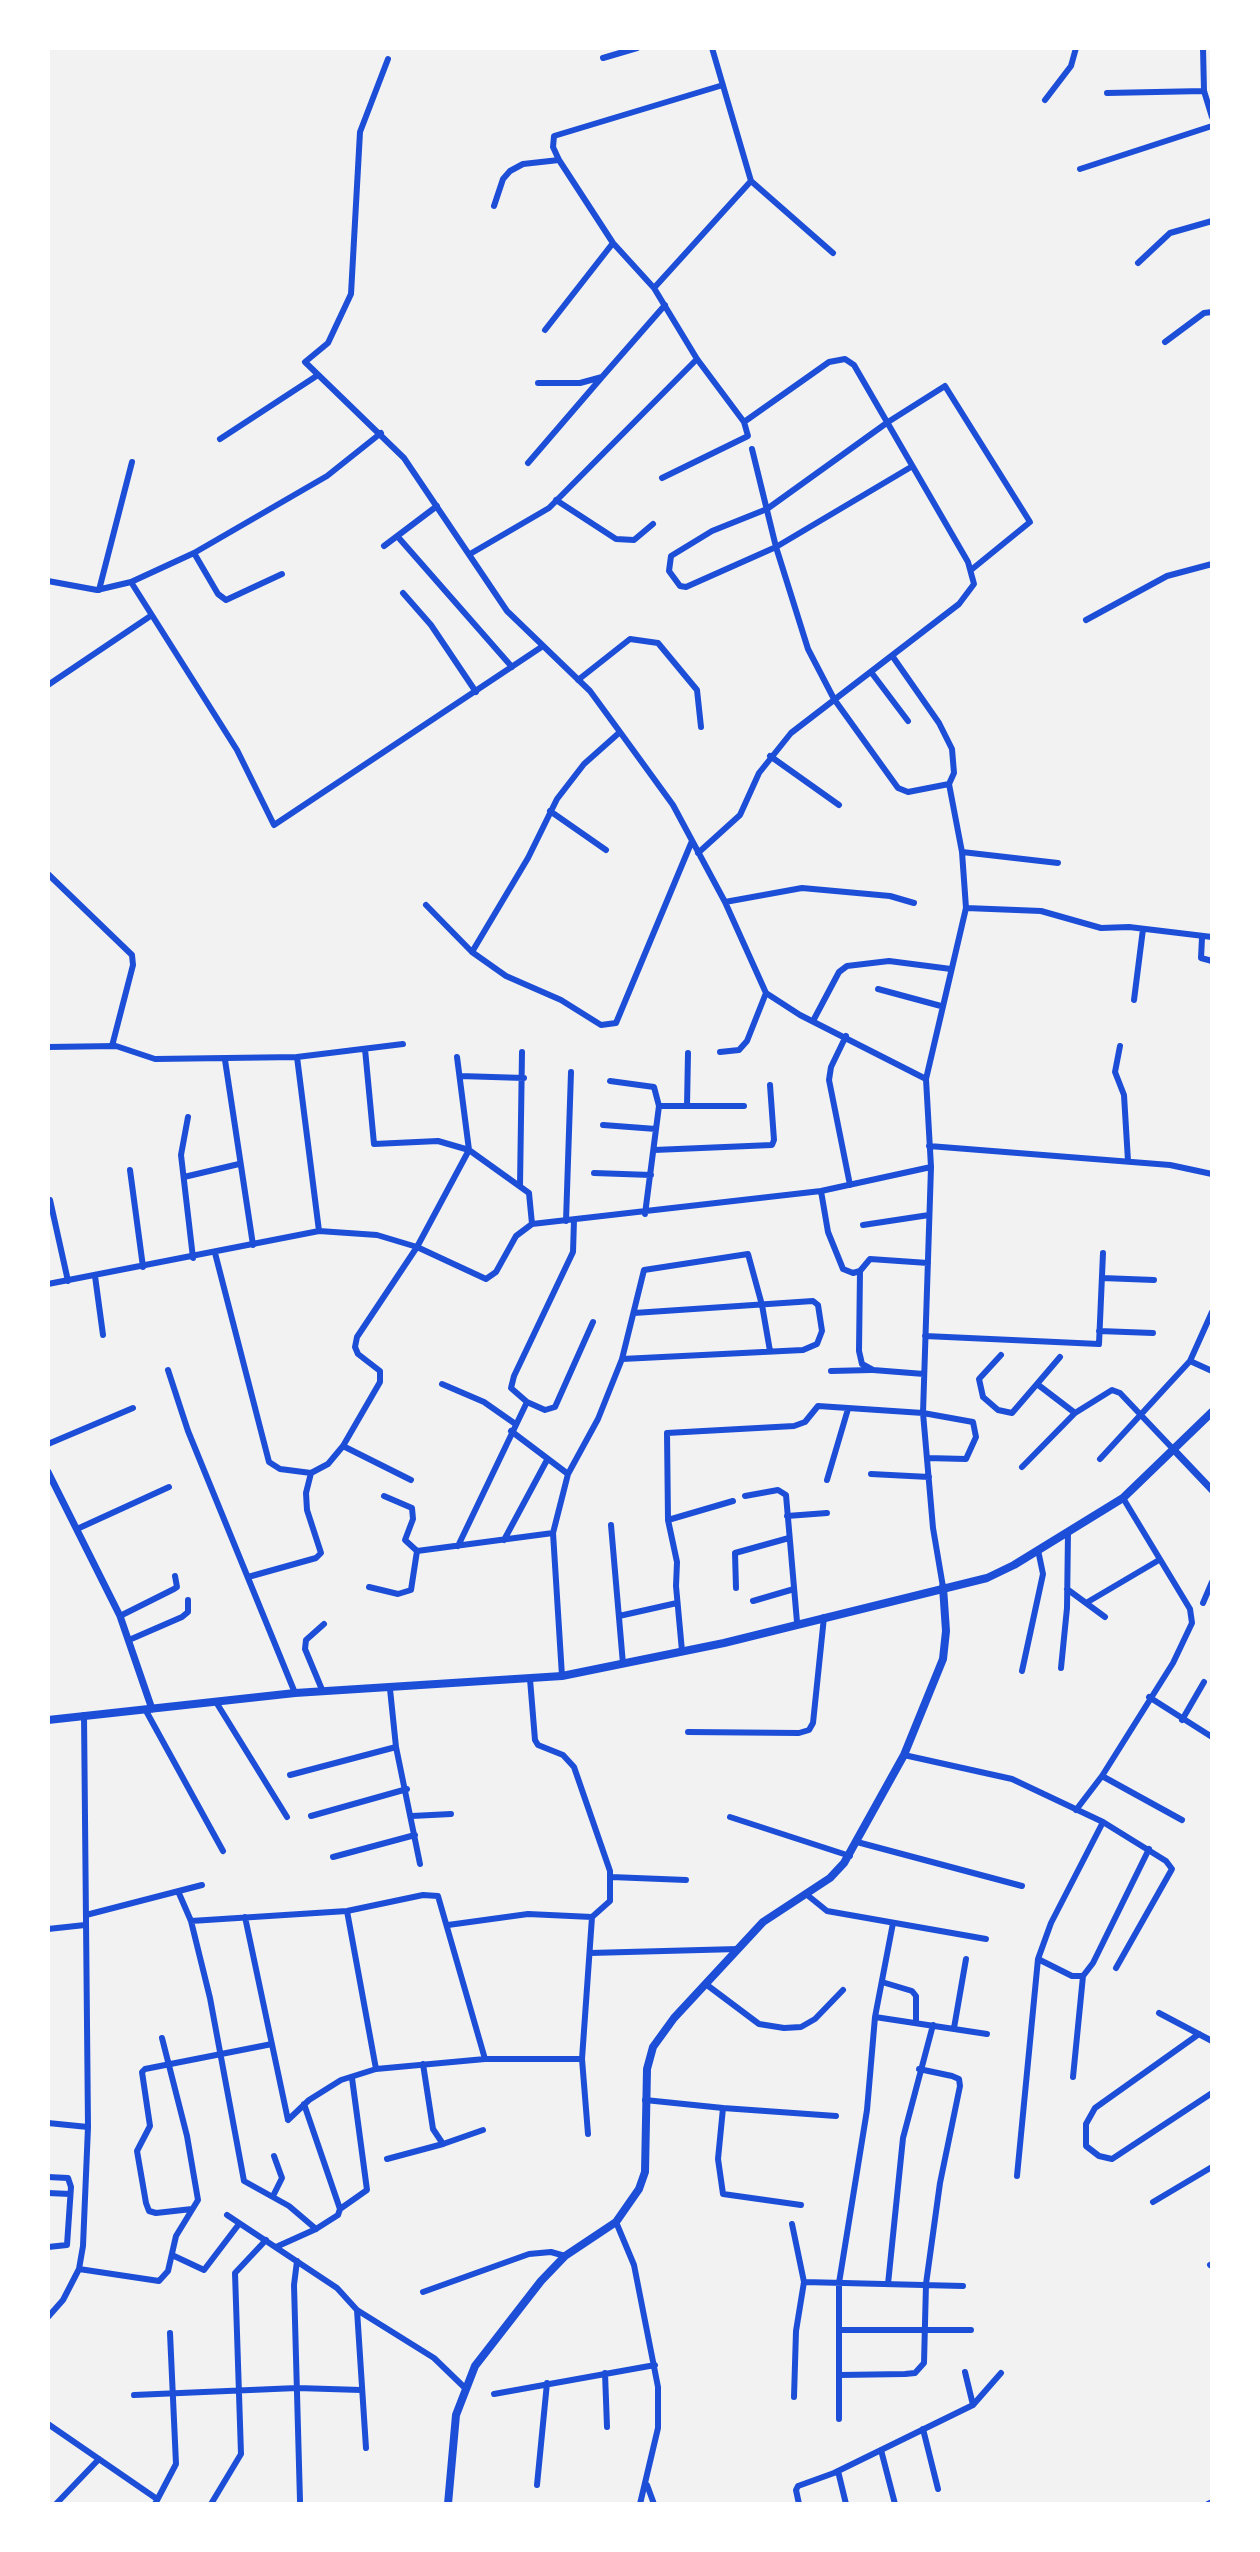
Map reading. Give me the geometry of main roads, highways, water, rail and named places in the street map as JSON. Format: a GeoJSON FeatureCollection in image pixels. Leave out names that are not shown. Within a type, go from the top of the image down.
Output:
{"type":"FeatureCollection","features":[{"type":"Feature","properties":{"kind":"main road"},"geometry":{"type":"LineString","coordinates":[[48,1720],[295,1693],[562,1676],[682,1651],[987,1578],[1123,1498],[1212,1412]]}},
{"type":"Feature","properties":{"kind":"main road"},"geometry":{"type":"LineString","coordinates":[[448,2504],[456,2415],[464,2387],[475,2366],[565,2256],[616,2222],[634,2198],[645,2172],[645,2100],[653,2047],[674,2018],[778,1909],[830,1878],[850,1856],[904,1755],[943,1659],[946,1631],[943,1587]]}}]}
